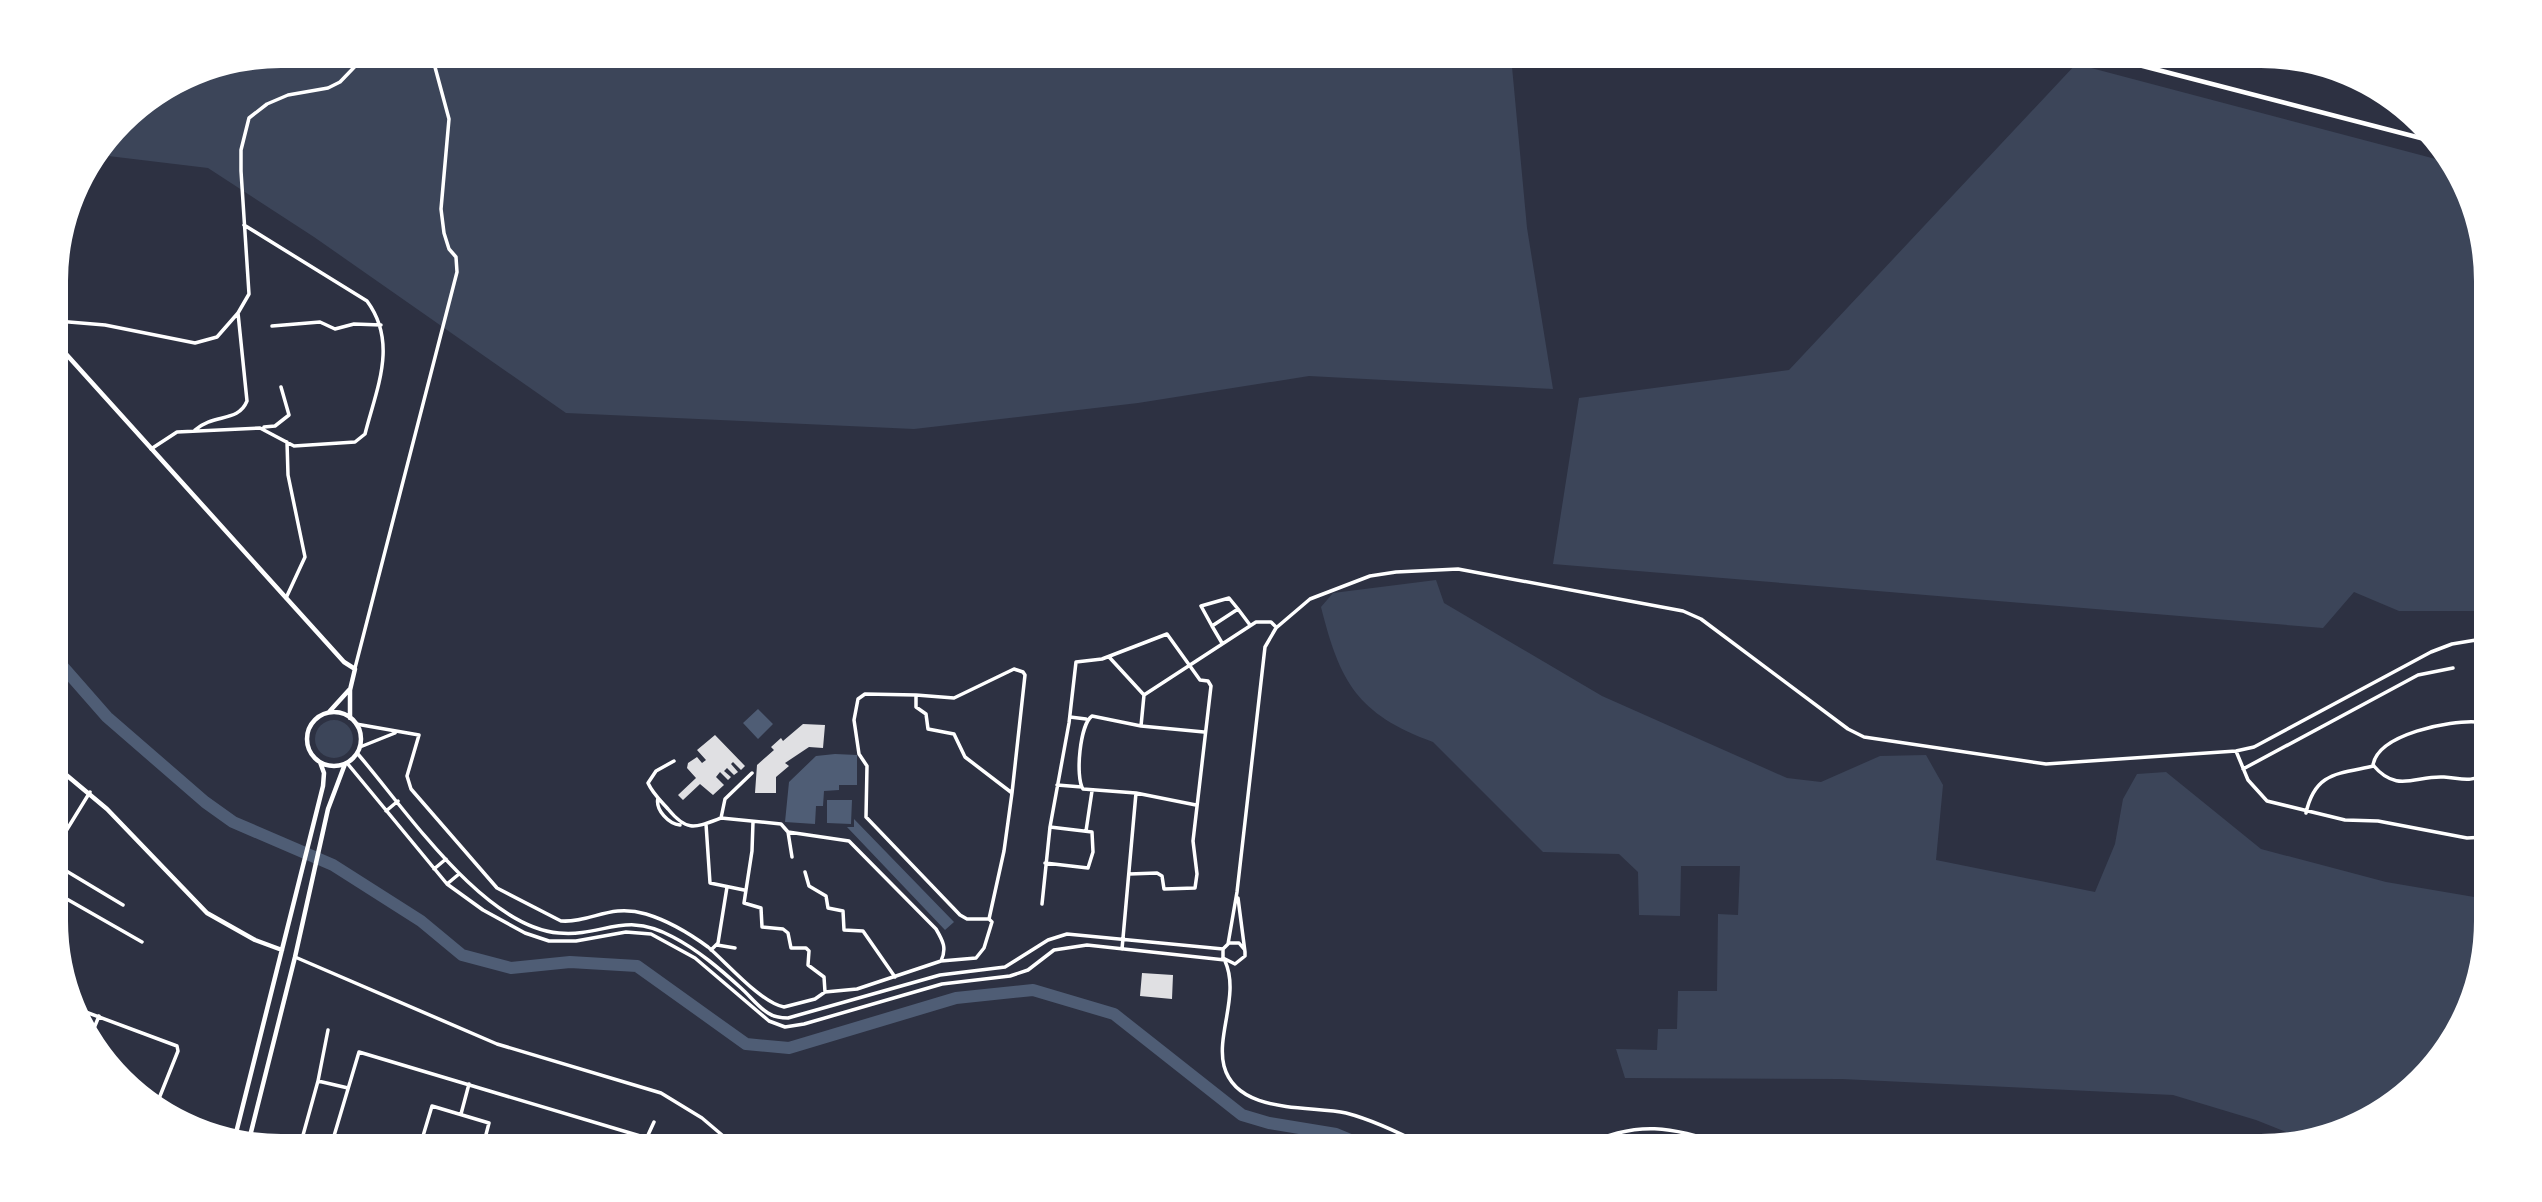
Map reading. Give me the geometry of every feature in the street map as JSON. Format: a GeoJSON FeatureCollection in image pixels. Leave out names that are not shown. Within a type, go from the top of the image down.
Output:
{"type":"FeatureCollection","features":[{"type":"Feature","properties":{"kind":"street"},"geometry":{"type":"LineString","coordinates":[[2151,68],[2416,137]]}},
{"type":"Feature","properties":{"kind":"street"},"geometry":{"type":"LineString","coordinates":[[69,322],[105,325],[195,343],[217,337],[238,313],[249,294],[242,150],[249,118],[267,104],[288,95],[328,88],[340,82],[353,69]]}},
{"type":"Feature","properties":{"kind":"street"},"geometry":{"type":"LineString","coordinates":[[350,718],[350,690],[355,669],[457,272],[456,257],[449,249],[444,233],[441,209],[449,119],[435,69]]}},
{"type":"Feature","properties":{"kind":"street"},"geometry":{"type":"LineString","coordinates":[[244,225],[367,301],[381,325],[385,340],[365,434],[361,439],[294,446],[260,428]]}},
{"type":"Feature","properties":{"kind":"street"},"geometry":{"type":"LineString","coordinates":[[193,431],[208,420],[235,415],[247,401],[238,313]]}},
{"type":"Feature","properties":{"kind":"street"},"geometry":{"type":"LineString","coordinates":[[272,327],[320,322],[335,329],[354,324],[381,325]]}},
{"type":"Feature","properties":{"kind":"street"},"geometry":{"type":"LineString","coordinates":[[69,357],[344,662],[355,669]]}},
{"type":"Feature","properties":{"kind":"street"},"geometry":{"type":"LineString","coordinates":[[151,449],[172,433],[275,426],[289,415],[281,387]]}},
{"type":"Feature","properties":{"kind":"street"},"geometry":{"type":"LineString","coordinates":[[286,598],[305,557],[288,475],[287,442]]}},
{"type":"Feature","properties":{"kind":"street"},"geometry":{"type":"LineString","coordinates":[[1228,944],[1237,892],[1260,666],[1265,647],[1276,628],[1310,599],[1348,582],[1396,572],[1458,569],[1683,611],[1701,619],[1848,729],[1864,737],[2046,764],[2236,751],[2270,740],[2431,652],[2452,644],[2474,640]]}},
{"type":"Feature","properties":{"kind":"street"},"geometry":{"type":"LineString","coordinates":[[1222,643],[1201,606],[1229,598],[1250,625]]}},
{"type":"Feature","properties":{"kind":"street"},"geometry":{"type":"LineString","coordinates":[[1212,626],[1238,610]]}},
{"type":"Feature","properties":{"kind":"street"},"geometry":{"type":"LineString","coordinates":[[1143,695],[1250,625],[1262,620],[1276,628]]}},
{"type":"Feature","properties":{"kind":"street"},"geometry":{"type":"LineString","coordinates":[[1042,904],[1050,827],[1070,717],[1076,662],[1109,657],[1167,634],[1200,681],[1208,681],[1211,686],[1192,841],[1198,874],[1195,888],[1191,890],[1164,888],[1162,876],[1157,873],[1129,874]]}},
{"type":"Feature","properties":{"kind":"street"},"geometry":{"type":"LineString","coordinates":[[1109,657],[1143,695],[1141,726]]}},
{"type":"Feature","properties":{"kind":"street"},"geometry":{"type":"LineString","coordinates":[[2244,769],[2418,675],[2453,668]]}},
{"type":"Feature","properties":{"kind":"street"},"geometry":{"type":"LineString","coordinates":[[356,724],[369,724],[397,733],[419,735],[407,776],[411,789],[497,888],[561,920],[607,910],[643,913],[677,926],[779,1006],[815,999],[825,992],[858,989],[941,961],[976,958],[991,932],[989,919],[1012,793],[1025,675],[1023,671],[1014,669],[954,698],[865,694],[858,699],[854,720],[859,754],[867,766],[866,817],[960,915],[967,919],[989,919]]}},
{"type":"Feature","properties":{"kind":"street"},"geometry":{"type":"LineString","coordinates":[[346,763],[332,766],[320,762],[309,750],[307,734],[315,720],[328,713],[350,690]]}},
{"type":"Feature","properties":{"kind":"street"},"geometry":{"type":"LineString","coordinates":[[916,695],[916,707],[926,714],[928,729],[954,734],[965,757],[1012,793]]}},
{"type":"Feature","properties":{"kind":"street"},"geometry":{"type":"LineString","coordinates":[[328,713],[350,718],[356,724],[361,735],[359,750],[446,858],[491,903],[545,931],[570,933],[626,923],[666,933],[718,967],[769,1014],[781,1018],[940,975],[1005,967],[1057,936],[1072,934],[1223,949]]}},
{"type":"Feature","properties":{"kind":"street"},"geometry":{"type":"LineString","coordinates":[[1082,787],[1078,779],[1084,724],[1092,716],[1141,726],[1204,732]]}},
{"type":"Feature","properties":{"kind":"street"},"geometry":{"type":"LineString","coordinates":[[1070,717],[1088,719]]}},
{"type":"Feature","properties":{"kind":"street"},"geometry":{"type":"LineString","coordinates":[[2374,766],[2379,750],[2389,741],[2454,723],[2474,722]]}},
{"type":"Feature","properties":{"kind":"street"},"geometry":{"type":"LineString","coordinates":[[251,1132],[295,957],[311,875],[346,763],[359,750],[397,733]]}},
{"type":"Feature","properties":{"kind":"street"},"geometry":{"type":"LineString","coordinates":[[2236,751],[2252,786],[2267,801],[2306,813],[2345,820],[2378,821],[2459,837],[2474,837]]}},
{"type":"Feature","properties":{"kind":"street"},"geometry":{"type":"LineString","coordinates":[[674,761],[650,778],[648,783],[681,824],[691,827],[721,818],[781,824],[788,832],[792,857]]}},
{"type":"Feature","properties":{"kind":"street"},"geometry":{"type":"LineString","coordinates":[[237,1129],[324,781],[320,762]]}},
{"type":"Feature","properties":{"kind":"street"},"geometry":{"type":"LineString","coordinates":[[346,763],[447,884],[490,914],[545,940],[569,942],[632,932],[665,940],[712,972],[765,1019],[785,1027],[804,1024],[952,981],[1010,976],[1028,970],[1054,950],[1066,946],[1122,949],[1225,960],[1238,964]]}},
{"type":"Feature","properties":{"kind":"street"},"geometry":{"type":"LineString","coordinates":[[2306,813],[2311,793],[2318,784],[2340,773],[2374,766],[2390,778],[2410,783],[2441,777],[2474,779]]}},
{"type":"Feature","properties":{"kind":"street"},"geometry":{"type":"LineString","coordinates":[[721,818],[724,799],[752,773]]}},
{"type":"Feature","properties":{"kind":"street"},"geometry":{"type":"LineString","coordinates":[[68,776],[90,792],[207,913],[254,940],[282,950]]}},
{"type":"Feature","properties":{"kind":"street"},"geometry":{"type":"LineString","coordinates":[[1057,785],[1082,787],[1092,791],[1136,793],[1196,805]]}},
{"type":"Feature","properties":{"kind":"street"},"geometry":{"type":"LineString","coordinates":[[1086,831],[1092,791]]}},
{"type":"Feature","properties":{"kind":"street"},"geometry":{"type":"LineString","coordinates":[[68,828],[90,792]]}},
{"type":"Feature","properties":{"kind":"street"},"geometry":{"type":"LineString","coordinates":[[1122,949],[1136,793]]}},
{"type":"Feature","properties":{"kind":"street"},"geometry":{"type":"LineString","coordinates":[[386,811],[398,801]]}},
{"type":"Feature","properties":{"kind":"street"},"geometry":{"type":"LineString","coordinates":[[753,822],[752,851],[744,903],[761,908],[762,927],[783,929],[788,933],[791,948],[806,948],[809,951],[808,965],[824,976],[825,992]]}},
{"type":"Feature","properties":{"kind":"street"},"geometry":{"type":"LineString","coordinates":[[706,824],[708,878],[715,886],[744,890]]}},
{"type":"Feature","properties":{"kind":"street"},"geometry":{"type":"LineString","coordinates":[[1045,863],[1088,868],[1092,863],[1094,835],[1086,831],[1050,827]]}},
{"type":"Feature","properties":{"kind":"street"},"geometry":{"type":"LineString","coordinates":[[788,832],[849,841],[936,929],[944,943],[945,952],[941,961]]}},
{"type":"Feature","properties":{"kind":"street"},"geometry":{"type":"LineString","coordinates":[[434,869],[446,858]]}},
{"type":"Feature","properties":{"kind":"street"},"geometry":{"type":"LineString","coordinates":[[68,872],[123,905]]}},
{"type":"Feature","properties":{"kind":"street"},"geometry":{"type":"LineString","coordinates":[[805,872],[809,887],[825,896],[828,908],[843,911],[844,930],[863,931],[895,977]]}},
{"type":"Feature","properties":{"kind":"street"},"geometry":{"type":"LineString","coordinates":[[447,884],[459,873]]}},
{"type":"Feature","properties":{"kind":"street"},"geometry":{"type":"LineString","coordinates":[[711,950],[717,945],[727,887]]}},
{"type":"Feature","properties":{"kind":"street"},"geometry":{"type":"LineString","coordinates":[[1231,975],[1244,958],[1237,892]]}},
{"type":"Feature","properties":{"kind":"street"},"geometry":{"type":"LineString","coordinates":[[68,900],[142,942]]}},
{"type":"Feature","properties":{"kind":"street"},"geometry":{"type":"LineString","coordinates":[[1223,949],[1228,944],[1237,942],[1244,948]]}},
{"type":"Feature","properties":{"kind":"street"},"geometry":{"type":"LineString","coordinates":[[717,945],[735,948]]}},
{"type":"Feature","properties":{"kind":"street"},"geometry":{"type":"LineString","coordinates":[[1223,949],[1231,975],[1223,1062],[1229,1077],[1248,1096],[1275,1105],[1354,1115],[1396,1133]]}},
{"type":"Feature","properties":{"kind":"street"},"geometry":{"type":"LineString","coordinates":[[295,957],[497,1044],[661,1093],[702,1118],[721,1134]]}},
{"type":"Feature","properties":{"kind":"street"},"geometry":{"type":"LineString","coordinates":[[90,1013],[177,1046],[178,1051],[160,1095]]}},
{"type":"Feature","properties":{"kind":"street"},"geometry":{"type":"LineString","coordinates":[[96,1024],[99,1016]]}},
{"type":"Feature","properties":{"kind":"street"},"geometry":{"type":"LineString","coordinates":[[303,1134],[328,1030]]}},
{"type":"Feature","properties":{"kind":"street"},"geometry":{"type":"LineString","coordinates":[[335,1134],[359,1052],[633,1134]]}},
{"type":"Feature","properties":{"kind":"street"},"geometry":{"type":"LineString","coordinates":[[318,1081],[348,1088]]}},
{"type":"Feature","properties":{"kind":"street"},"geometry":{"type":"LineString","coordinates":[[461,1114],[469,1084]]}},
{"type":"Feature","properties":{"kind":"street"},"geometry":{"type":"LineString","coordinates":[[424,1134],[432,1106],[489,1123],[486,1134]]}},
{"type":"Feature","properties":{"kind":"street"},"geometry":{"type":"LineString","coordinates":[[649,1134],[654,1122]]}},
{"type":"Feature","properties":{"kind":"street"},"geometry":{"type":"LineString","coordinates":[[1615,1133],[1626,1129],[1655,1128],[1678,1129],[1690,1133]]}},
{"type":"Feature","properties":{"kind":"shaded area"},"geometry":{"type":"Polygon","coordinates":[[[1512,68],[1527,228],[1553,389],[1309,376],[1138,403],[914,429],[566,413],[314,237],[208,168],[109,156],[141,121],[175,97],[200,84],[226,76],[267,69],[1512,68]]]}},
{"type":"Feature","properties":{"kind":"shaded area"},"geometry":{"type":"Polygon","coordinates":[[[2072,68],[2091,68],[2434,159],[2458,200],[2472,254],[2474,611],[2399,611],[2354,592],[2323,628],[1553,564],[1579,398],[1789,370],[2072,68]]]}},
{"type":"Feature","properties":{"kind":"shaded area"},"geometry":{"type":"Polygon","coordinates":[[[1436,580],[1444,603],[1602,696],[1787,778],[1821,782],[1880,756],[1926,755],[1943,785],[1936,860],[2095,892],[2115,844],[2123,799],[2137,774],[2166,772],[2261,849],[2386,882],[2474,897],[2470,962],[2458,1002],[2438,1039],[2421,1061],[2379,1098],[2355,1112],[2329,1122],[2286,1132],[2173,1095],[1842,1079],[1625,1078],[1616,1049],[1657,1050],[1658,1029],[1677,1029],[1678,991],[1717,991],[1718,914],[1738,915],[1740,866],[1681,866],[1680,916],[1639,915],[1638,872],[1619,854],[1543,852],[1433,742],[1386,720],[1356,692],[1336,656],[1321,607],[1333,593],[1436,580]]]}},
{"type":"Feature","properties":{"kind":"shaded area"},"geometry":{"type":"Polygon","coordinates":[[[758,709],[773,724],[758,739],[743,723],[758,709]]]}},
{"type":"Feature","properties":{"kind":"shaded area"},"geometry":{"type":"Polygon","coordinates":[[[334,720],[348,725],[353,739],[348,753],[334,758],[320,753],[315,739],[320,725],[334,720]]]}},
{"type":"Feature","properties":{"kind":"shaded area"},"geometry":{"type":"Polygon","coordinates":[[[857,755],[857,785],[839,785],[839,790],[824,791],[823,806],[816,806],[815,824],[785,822],[789,782],[816,756],[857,755]]]}},
{"type":"Feature","properties":{"kind":"shaded area"},"geometry":{"type":"Polygon","coordinates":[[[827,800],[852,800],[851,824],[827,823],[827,800]]]}},
{"type":"Feature","properties":{"kind":"shaded area"},"geometry":{"type":"Polygon","coordinates":[[[854,819],[954,922],[945,930],[847,827],[854,827],[854,819]]]}},
{"type":"Feature","properties":{"kind":"building"},"geometry":{"type":"Polygon","coordinates":[[[803,724],[825,725],[823,748],[809,747],[785,763],[789,766],[776,777],[776,793],[755,793],[757,765],[774,750],[771,747],[781,738],[783,741],[803,724]]]}},
{"type":"Feature","properties":{"kind":"building"},"geometry":{"type":"Polygon","coordinates":[[[715,735],[745,766],[741,770],[733,762],[731,764],[738,772],[734,775],[727,768],[724,771],[731,777],[728,780],[720,772],[716,777],[724,785],[713,795],[700,784],[683,800],[678,795],[696,778],[687,768],[688,763],[697,757],[702,763],[706,760],[697,750],[715,735]]]}},
{"type":"Feature","properties":{"kind":"building"},"geometry":{"type":"Polygon","coordinates":[[[1142,973],[1173,975],[1172,999],[1140,996],[1142,973]]]}},
{"type":"Feature","properties":{"kind":"waterway"},"geometry":{"type":"LineString","coordinates":[[68,673],[107,717],[205,802],[233,822],[333,865],[421,921],[462,955],[511,968],[570,962],[637,966],[746,1044],[789,1048],[956,998],[1033,990],[1114,1014],[1242,1115],[1269,1123],[1333,1133]]}}]}
